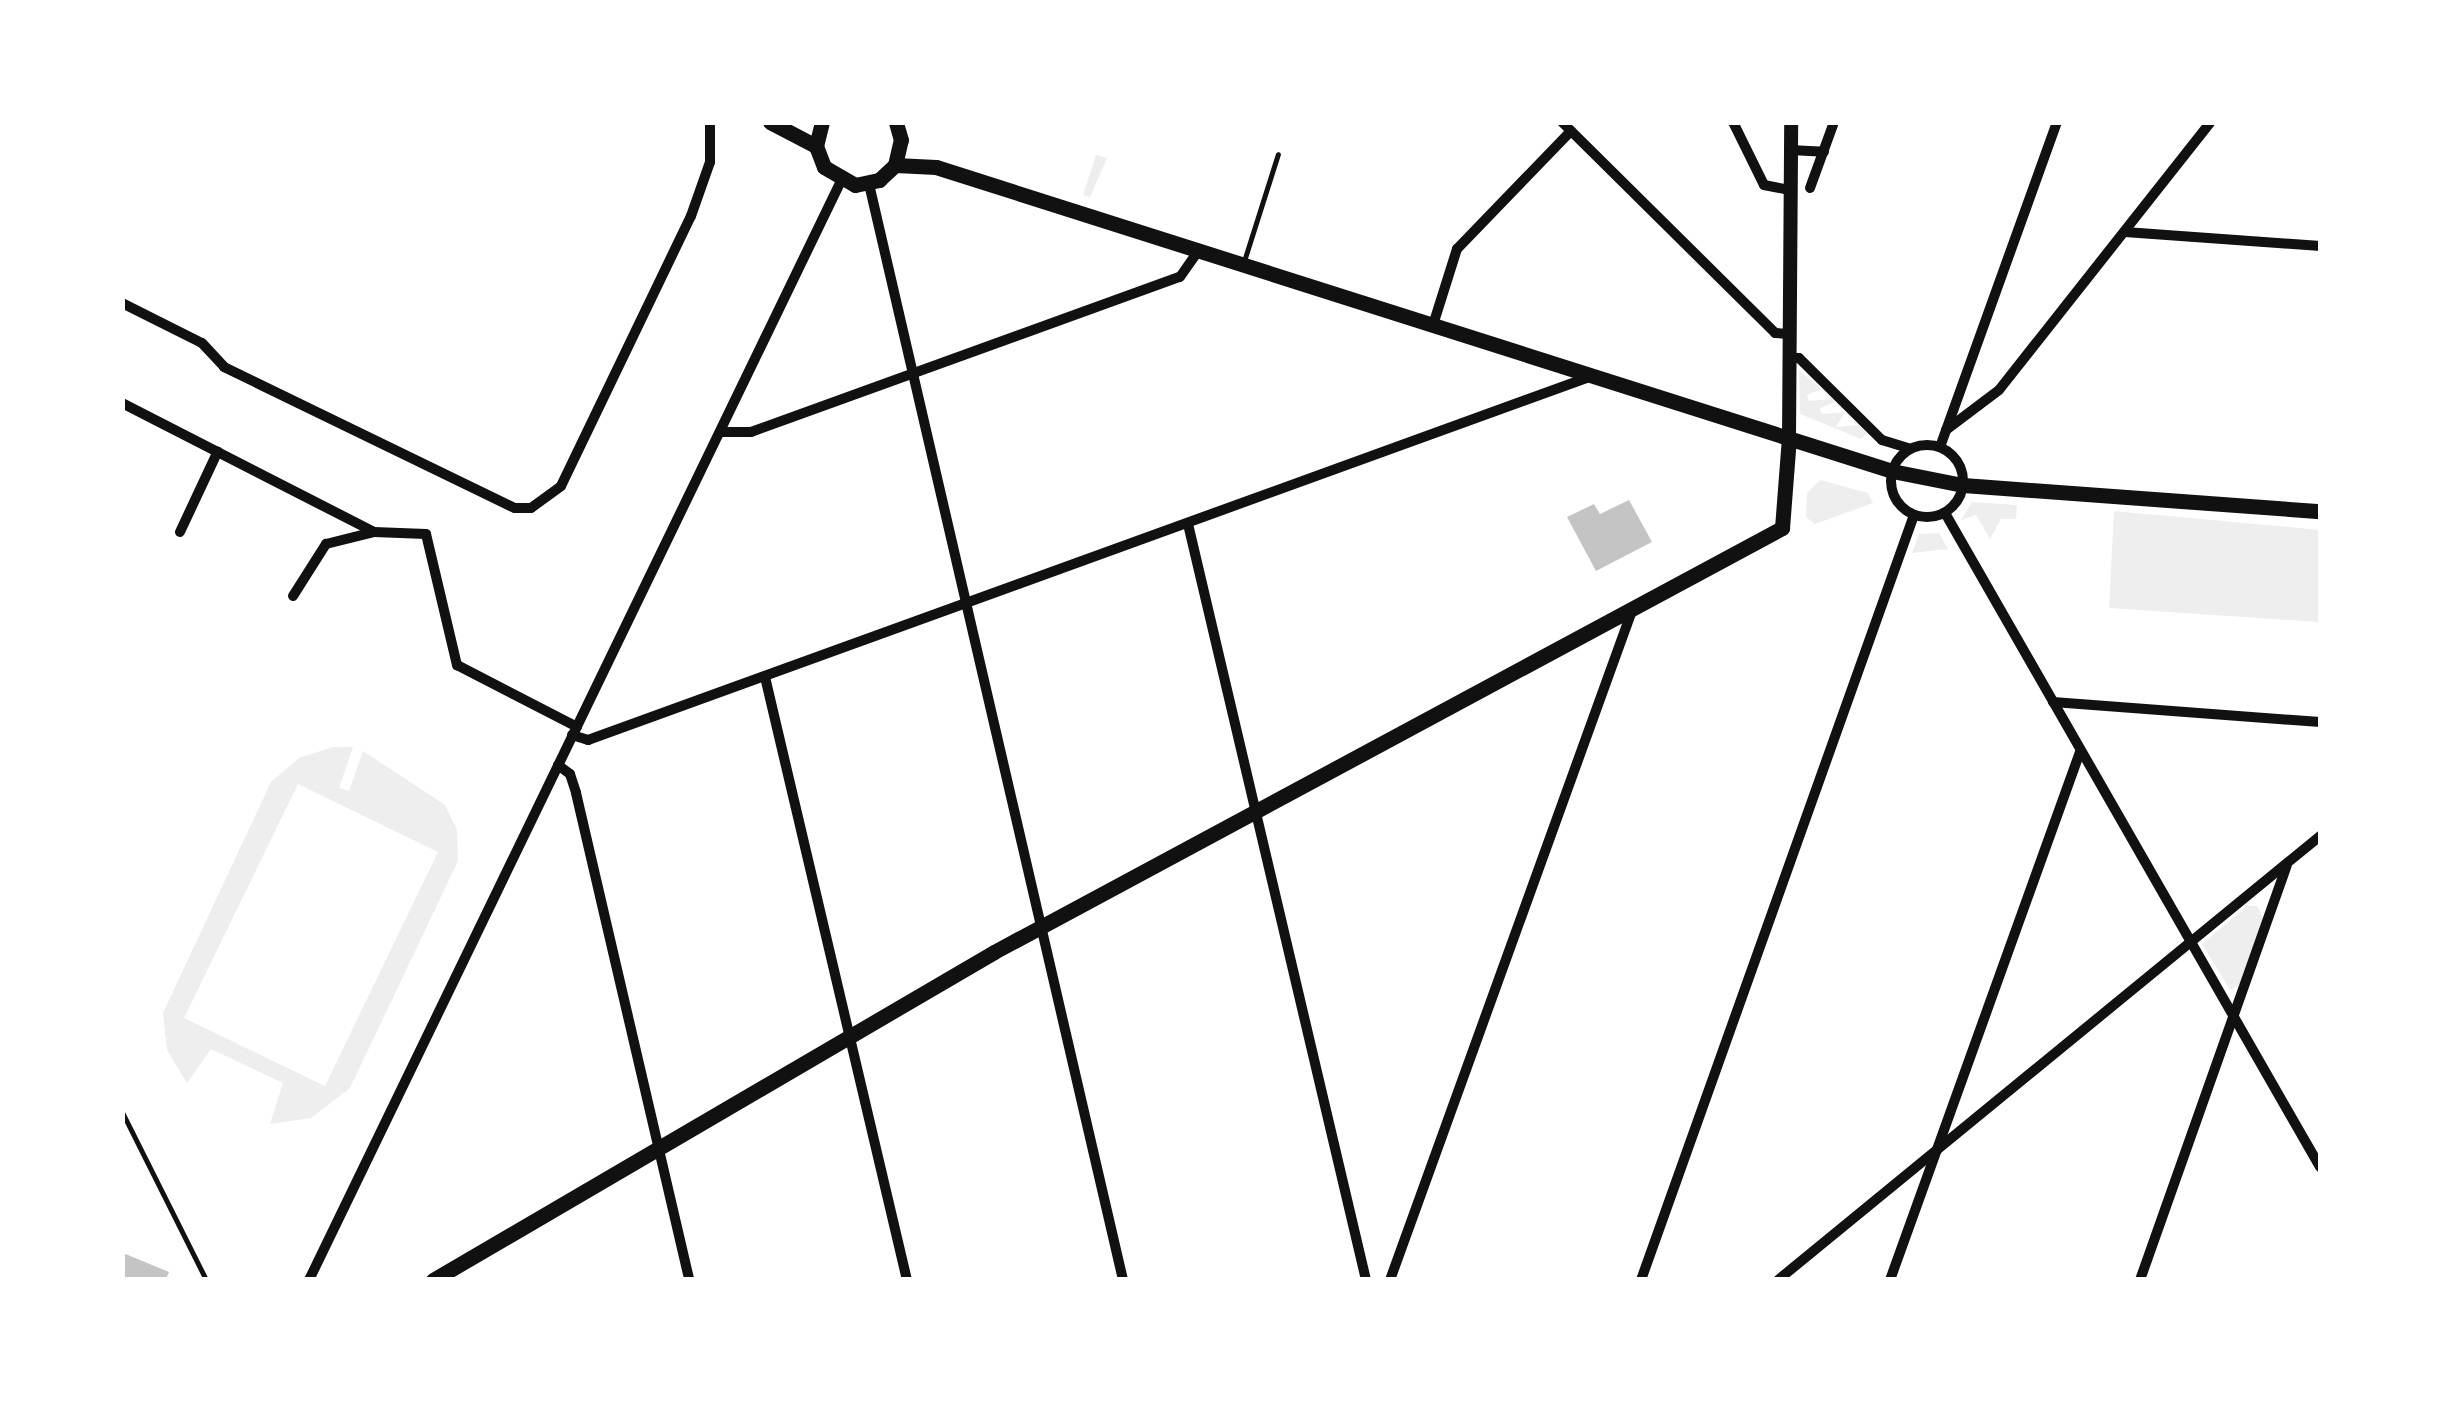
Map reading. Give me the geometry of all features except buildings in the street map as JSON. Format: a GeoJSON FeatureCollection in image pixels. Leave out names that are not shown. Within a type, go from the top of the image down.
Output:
{"type":"FeatureCollection","features":[{"type":"Feature","properties":{"kind":"main road"},"geometry":{"type":"LineString","coordinates":[[770,122],[816,146]]}},
{"type":"Feature","properties":{"kind":"main road"},"geometry":{"type":"LineString","coordinates":[[822,122],[816,146],[824,167],[841,181],[869,184],[895,165],[936,167],[1892,470],[1963,485],[2320,511]]}},
{"type":"Feature","properties":{"kind":"main road"},"geometry":{"type":"LineString","coordinates":[[895,165],[901,140],[896,122]]}},
{"type":"Feature","properties":{"kind":"main road"},"geometry":{"type":"LineString","coordinates":[[901,140],[936,167]]}},
{"type":"Feature","properties":{"kind":"main road"},"geometry":{"type":"LineString","coordinates":[[433,1280],[849,1033],[1040,926],[1786,524],[1788,438]]}},
{"type":"Feature","properties":{"kind":"street"},"geometry":{"type":"LineString","coordinates":[[122,304],[202,343],[217,363],[514,508],[538,506],[560,486],[703,190],[710,122]]}},
{"type":"Feature","properties":{"kind":"street"},"geometry":{"type":"LineString","coordinates":[[1734,122],[1764,185],[1790,190]]}},
{"type":"Feature","properties":{"kind":"street"},"geometry":{"type":"LineString","coordinates":[[1788,438],[1790,122]]}},
{"type":"Feature","properties":{"kind":"street"},"geometry":{"type":"LineString","coordinates":[[1810,188],[1834,122]]}},
{"type":"Feature","properties":{"kind":"street"},"geometry":{"type":"LineString","coordinates":[[1940,447],[2057,122]]}},
{"type":"Feature","properties":{"kind":"street"},"geometry":{"type":"LineString","coordinates":[[1946,430],[1999,390],[2211,122]]}},
{"type":"Feature","properties":{"kind":"street"},"geometry":{"type":"LineString","coordinates":[[1433,325],[1457,249],[1567,127],[1776,332],[1789,334]]}},
{"type":"Feature","properties":{"kind":"street"},"geometry":{"type":"LineString","coordinates":[[1790,150],[1824,152]]}},
{"type":"Feature","properties":{"kind":"street"},"geometry":{"type":"LineString","coordinates":[[309,1280],[841,181]]}},
{"type":"Feature","properties":{"kind":"street"},"geometry":{"type":"LineString","coordinates":[[869,184],[1123,1280]]}},
{"type":"Feature","properties":{"kind":"street"},"geometry":{"type":"LineString","coordinates":[[2125,232],[2320,246]]}},
{"type":"Feature","properties":{"kind":"street"},"geometry":{"type":"LineString","coordinates":[[720,432],[751,432],[1180,277],[1199,250]]}},
{"type":"Feature","properties":{"kind":"street"},"geometry":{"type":"LineString","coordinates":[[1789,358],[1800,358],[1882,440],[1910,448],[1940,447],[1958,462],[1963,485],[1945,513]]}},
{"type":"Feature","properties":{"kind":"street"},"geometry":{"type":"LineString","coordinates":[[293,596],[318,549],[374,532],[419,531],[430,538],[457,665],[588,740],[1593,376]]}},
{"type":"Feature","properties":{"kind":"street"},"geometry":{"type":"LineString","coordinates":[[122,403],[374,532]]}},
{"type":"Feature","properties":{"kind":"street"},"geometry":{"type":"LineString","coordinates":[[1910,448],[1892,470],[1897,502],[1914,515],[1945,513]]}},
{"type":"Feature","properties":{"kind":"street"},"geometry":{"type":"LineString","coordinates":[[180,532],[218,450]]}},
{"type":"Feature","properties":{"kind":"street"},"geometry":{"type":"LineString","coordinates":[[192,506],[206,513]]}},
{"type":"Feature","properties":{"kind":"street"},"geometry":{"type":"LineString","coordinates":[[1945,513],[2320,1167]]}},
{"type":"Feature","properties":{"kind":"street"},"geometry":{"type":"LineString","coordinates":[[1641,1280],[1914,515]]}},
{"type":"Feature","properties":{"kind":"street"},"geometry":{"type":"LineString","coordinates":[[1188,524],[1366,1280]]}},
{"type":"Feature","properties":{"kind":"street"},"geometry":{"type":"LineString","coordinates":[[1390,1280],[1634,605]]}},
{"type":"Feature","properties":{"kind":"street"},"geometry":{"type":"LineString","coordinates":[[765,677],[906,1280]]}},
{"type":"Feature","properties":{"kind":"street"},"geometry":{"type":"LineString","coordinates":[[2053,702],[2320,722]]}},
{"type":"Feature","properties":{"kind":"street"},"geometry":{"type":"LineString","coordinates":[[1890,1280],[2080,752]]}},
{"type":"Feature","properties":{"kind":"street"},"geometry":{"type":"LineString","coordinates":[[558,765],[570,774],[576,793],[689,1280]]}},
{"type":"Feature","properties":{"kind":"street"},"geometry":{"type":"LineString","coordinates":[[1778,1280],[2320,836]]}},
{"type":"Feature","properties":{"kind":"street"},"geometry":{"type":"LineString","coordinates":[[2140,1280],[2288,862]]}},
{"type":"Feature","properties":{"kind":"lane"},"geometry":{"type":"LineString","coordinates":[[1243,264],[1278,154]]}},
{"type":"Feature","properties":{"kind":"lane"},"geometry":{"type":"LineString","coordinates":[[122,1112],[206,1280]]}},
{"type":"Feature","properties":{"kind":"shaded area"},"geometry":{"type":"Polygon","coordinates":[[[1096,155],[1107,158],[1090,197],[1083,195],[1096,155]]]}},
{"type":"Feature","properties":{"kind":"shaded area"},"geometry":{"type":"Polygon","coordinates":[[[1799,370],[1821,389],[1807,395],[1809,401],[1831,399],[1835,402],[1820,408],[1822,414],[1845,412],[1836,427],[1859,425],[1867,433],[1861,439],[1800,414],[1799,370]]]}},
{"type":"Feature","properties":{"kind":"shaded area"},"geometry":{"type":"Polygon","coordinates":[[[1820,480],[1868,493],[1873,503],[1815,524],[1806,517],[1807,493],[1820,480]]]}},
{"type":"Feature","properties":{"kind":"shaded area"},"geometry":{"type":"Polygon","coordinates":[[[1972,502],[2017,505],[2016,519],[2001,519],[1990,539],[1976,515],[1961,520],[1972,502]]]}},
{"type":"Feature","properties":{"kind":"shaded area"},"geometry":{"type":"Polygon","coordinates":[[[2114,511],[2320,530],[2319,622],[2109,608],[2114,511]]]}},
{"type":"Feature","properties":{"kind":"shaded area"},"geometry":{"type":"Polygon","coordinates":[[[1939,533],[1948,549],[1912,553],[1919,534],[1939,533]]]}},
{"type":"Feature","properties":{"kind":"shaded area"},"geometry":{"type":"Polygon","coordinates":[[[333,747],[353,747],[339,788],[349,791],[363,751],[445,805],[457,830],[458,861],[350,1088],[311,1118],[270,1124],[283,1083],[211,1049],[187,1083],[167,1050],[163,1013],[271,782],[299,758],[333,747]],[[298,784],[184,1018],[325,1086],[438,852],[298,784]]]}},
{"type":"Feature","properties":{"kind":"shaded area"},"geometry":{"type":"Polygon","coordinates":[[[2247,906],[2257,906],[2263,918],[2239,985],[2230,990],[2202,944],[2247,906]]]}}]}
